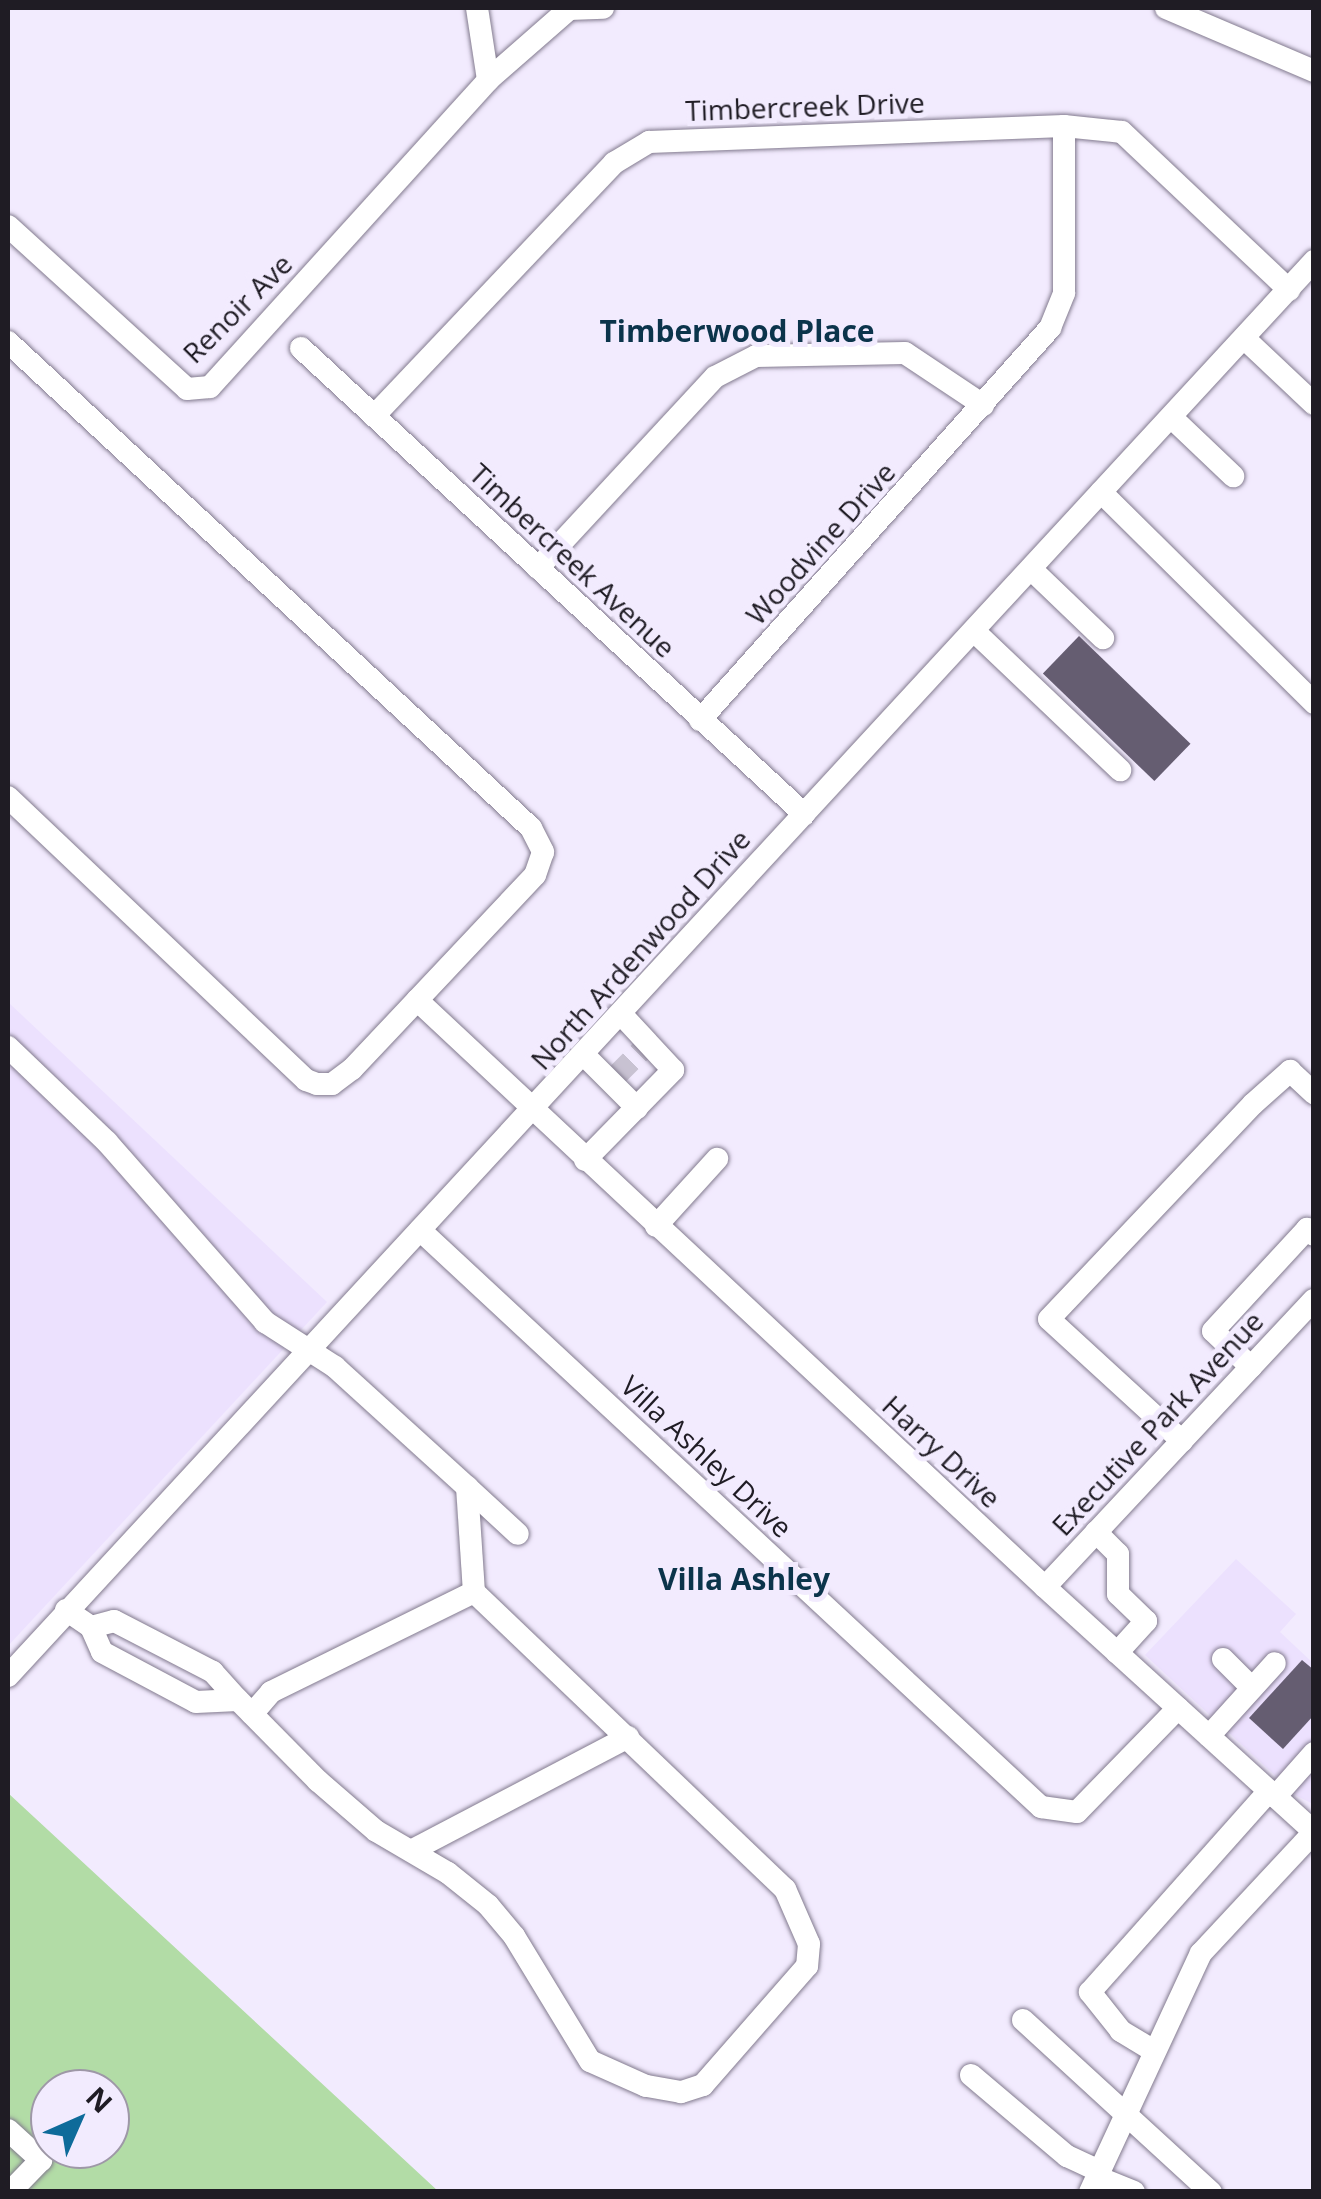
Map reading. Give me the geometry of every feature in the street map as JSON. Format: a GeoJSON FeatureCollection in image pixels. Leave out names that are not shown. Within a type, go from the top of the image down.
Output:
{"type":"FeatureCollection","features":[{"type":"Feature","properties":{"kind":"street"},"geometry":{"type":"LineString","coordinates":[[477,8],[488,80]]}},
{"type":"Feature","properties":{"kind":"street"},"geometry":{"type":"LineString","coordinates":[[543,8],[602,8]]}},
{"type":"Feature","properties":{"kind":"street"},"geometry":{"type":"LineString","coordinates":[[1166,8],[1310,63]]}},
{"type":"Feature","properties":{"kind":"street","name":"Renoir Ave"},"geometry":{"type":"LineString","coordinates":[[8,226],[187,389],[210,387],[488,80],[569,10]]}},
{"type":"Feature","properties":{"kind":"street","name":"Timbercreek Drive"},"geometry":{"type":"LineString","coordinates":[[374,416],[614,163],[649,142],[1064,126],[1122,132],[1289,290]]}},
{"type":"Feature","properties":{"kind":"street","name":"Woodvine Drive"},"geometry":{"type":"LineString","coordinates":[[700,720],[1050,328],[1064,292],[1064,126]]}},
{"type":"Feature","properties":{"kind":"street","name":"North Ardenwood Drive"},"geometry":{"type":"LineString","coordinates":[[8,1676],[1314,261]]}},
{"type":"Feature","properties":{"kind":"street"},"geometry":{"type":"LineString","coordinates":[[1244,338],[1314,404]]}},
{"type":"Feature","properties":{"kind":"street"},"geometry":{"type":"LineString","coordinates":[[8,342],[531,828],[544,852],[534,876],[332,1084],[306,1080],[8,797]]}},
{"type":"Feature","properties":{"kind":"street","name":"Timbercreek Avenue"},"geometry":{"type":"LineString","coordinates":[[301,348],[804,814]]}},
{"type":"Feature","properties":{"kind":"street"},"geometry":{"type":"LineString","coordinates":[[538,568],[715,377],[756,356],[904,353],[984,405]]}},
{"type":"Feature","properties":{"kind":"street"},"geometry":{"type":"LineString","coordinates":[[1171,416],[1233,476]]}},
{"type":"Feature","properties":{"kind":"street"},"geometry":{"type":"LineString","coordinates":[[1102,492],[1314,702]]}},
{"type":"Feature","properties":{"kind":"street"},"geometry":{"type":"LineString","coordinates":[[1031,569],[1103,638]]}},
{"type":"Feature","properties":{"kind":"street"},"geometry":{"type":"LineString","coordinates":[[974,630],[1120,770]]}},
{"type":"Feature","properties":{"kind":"street","name":"Harry Drive"},"geometry":{"type":"LineString","coordinates":[[417,1000],[1116,1653],[1314,1832]]}},
{"type":"Feature","properties":{"kind":"street"},"geometry":{"type":"LineString","coordinates":[[585,1160],[674,1070],[650,1050],[621,1014]]}},
{"type":"Feature","properties":{"kind":"street"},"geometry":{"type":"LineString","coordinates":[[8,1047],[108,1142],[264,1322],[334,1367],[518,1534]]}},
{"type":"Feature","properties":{"kind":"street"},"geometry":{"type":"LineString","coordinates":[[584,1055],[617,1083],[637,1108]]}},
{"type":"Feature","properties":{"kind":"street"},"geometry":{"type":"LineString","coordinates":[[1182,1441],[1050,1319],[1253,1104],[1290,1071],[1314,1093]]}},
{"type":"Feature","properties":{"kind":"street"},"geometry":{"type":"LineString","coordinates":[[656,1226],[717,1159]]}},
{"type":"Feature","properties":{"kind":"street","name":"Villa Ashley Drive"},"geometry":{"type":"LineString","coordinates":[[420,1230],[1042,1806],[1077,1812],[1178,1708]]}},
{"type":"Feature","properties":{"kind":"street"},"geometry":{"type":"LineString","coordinates":[[1251,1367],[1213,1331],[1307,1230],[1314,1235]]}},
{"type":"Feature","properties":{"kind":"street","name":"Executive Park Avenue"},"geometry":{"type":"LineString","coordinates":[[1045,1587],[1314,1300]]}},
{"type":"Feature","properties":{"kind":"street"},"geometry":{"type":"LineString","coordinates":[[90,1627],[114,1621],[212,1672],[318,1782],[376,1831],[413,1850],[462,1884],[501,1920],[590,2061],[646,2086],[681,2092],[703,2085],[808,1966],[809,1944],[786,1890],[474,1592],[467,1487]]}},
{"type":"Feature","properties":{"kind":"street"},"geometry":{"type":"LineString","coordinates":[[1087,1626],[1118,1594],[1118,1554],[1096,1532]]}},
{"type":"Feature","properties":{"kind":"street"},"geometry":{"type":"LineString","coordinates":[[66,1610],[90,1627],[102,1652],[196,1702],[245,1707],[474,1592]]}},
{"type":"Feature","properties":{"kind":"street"},"geometry":{"type":"LineString","coordinates":[[1116,1653],[1146,1621],[1118,1594]]}},
{"type":"Feature","properties":{"kind":"street"},"geometry":{"type":"LineString","coordinates":[[1223,1660],[1252,1688]]}},
{"type":"Feature","properties":{"kind":"street"},"geometry":{"type":"LineString","coordinates":[[1208,1736],[1275,1662]]}},
{"type":"Feature","properties":{"kind":"street"},"geometry":{"type":"LineString","coordinates":[[413,1850],[628,1736]]}},
{"type":"Feature","properties":{"kind":"street"},"geometry":{"type":"LineString","coordinates":[[1154,2051],[1121,2031],[1090,1992],[1314,1753]]}},
{"type":"Feature","properties":{"kind":"street"},"geometry":{"type":"LineString","coordinates":[[1095,2180],[1201,1953],[1314,1832]]}},
{"type":"Feature","properties":{"kind":"street"},"geometry":{"type":"LineString","coordinates":[[1023,2020],[1078,2075],[1126,2113],[1211,2192]]}},
{"type":"Feature","properties":{"kind":"street"},"geometry":{"type":"LineString","coordinates":[[971,2075],[1095,2180],[1134,2192]]}},
{"type":"Feature","properties":{"kind":"street"},"geometry":{"type":"LineString","coordinates":[[8,2130],[40,2160],[10,2192]]}},
{"type":"Feature","properties":{"kind":"shaded area"},"geometry":{"type":"Polygon","coordinates":[[[8,1002],[327,1302],[8,1646],[8,1002]]]}},
{"type":"Feature","properties":{"kind":"shaded area"},"geometry":{"type":"Polygon","coordinates":[[[1236,1559],[1296,1614],[1280,1632],[1313,1663],[1313,1804],[1297,1796],[1145,1655],[1236,1559]]]}},
{"type":"Feature","properties":{"kind":"green space"},"geometry":{"type":"Polygon","coordinates":[[[8,1793],[438,2191],[8,2191],[8,1793]]]}},
{"type":"Feature","properties":{"kind":"building"},"geometry":{"type":"Polygon","coordinates":[[[1079,636],[1190,744],[1154,781],[1043,673],[1079,636]]]}},
{"type":"Feature","properties":{"kind":"building"},"geometry":{"type":"Polygon","coordinates":[[[1302,1660],[1314,1670],[1314,1715],[1283,1749],[1249,1718],[1302,1660]]]}},
{"type":"Feature","properties":{"kind":"tunnel"},"geometry":{"type":"LineString","coordinates":[[615,1077],[641,1051]]}},
{"type":"Feature","properties":{"kind":"district","name":"Timberwood Place"},"geometry":{"type":"Point","coordinates":[737,331]}},
{"type":"Feature","properties":{"kind":"district","name":"Villa Ashley"},"geometry":{"type":"Point","coordinates":[744,1579]}}]}
